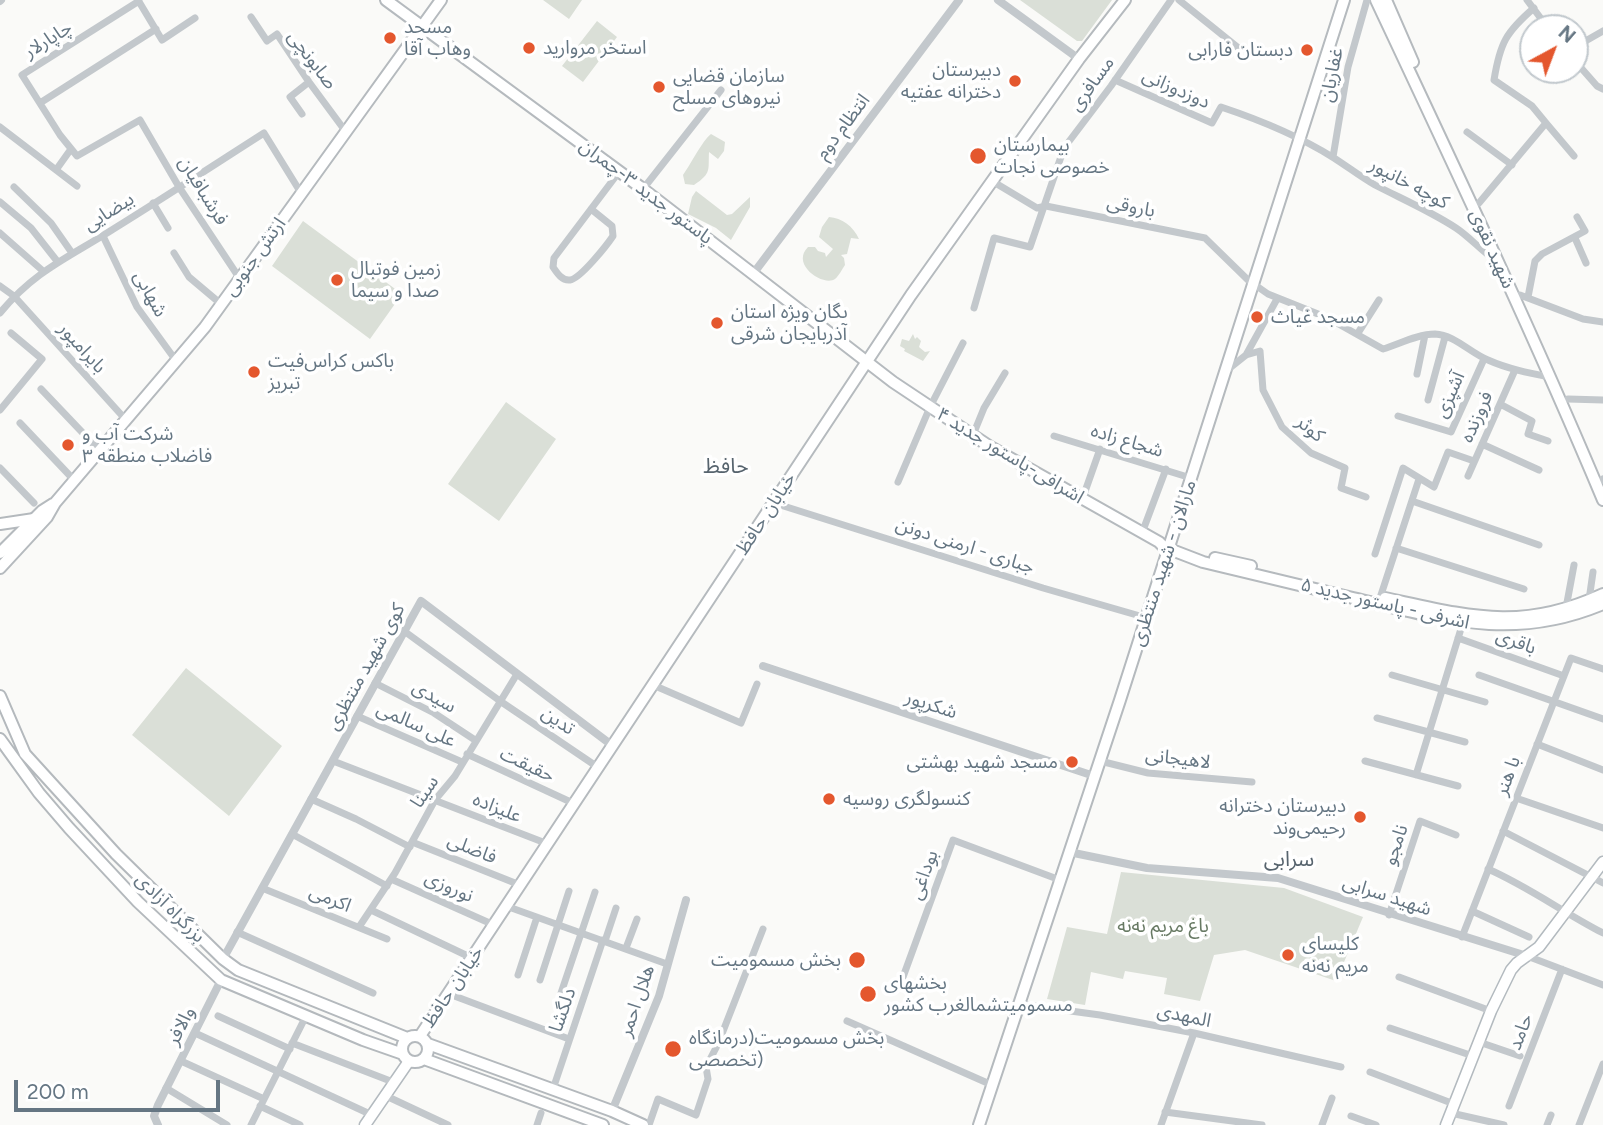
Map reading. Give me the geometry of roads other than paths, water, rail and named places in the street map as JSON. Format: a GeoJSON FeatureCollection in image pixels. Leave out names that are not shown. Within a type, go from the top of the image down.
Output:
{"type":"FeatureCollection","features":[{"type":"Feature","properties":{"kind":"main road","name":"پاستور جدید ۳-چمران"},"geometry":{"type":"LineString","coordinates":[[386,0],[643,189],[865,363]]}},
{"type":"Feature","properties":{"kind":"main road","name":"ارتش جنوبی"},"geometry":{"type":"LineString","coordinates":[[55,503],[177,362],[442,0]]}},
{"type":"Feature","properties":{"kind":"main road","name":"خیابان حافظ"},"geometry":{"type":"LineString","coordinates":[[424,1040],[472,958],[865,363],[936,258],[1079,59],[1125,0]]}},
{"type":"Feature","properties":{"kind":"main road","name":"مارالان - شهید منتظری"},"geometry":{"type":"LineString","coordinates":[[979,1125],[1147,618],[1166,546],[1226,371],[1297,138],[1344,0]]}},
{"type":"Feature","properties":{"kind":"main road","name":"شهید نقوی"},"geometry":{"type":"LineString","coordinates":[[1376,0],[1498,262],[1603,500]]}},
{"type":"Feature","properties":{"kind":"main road","name":"شهید نقوی"},"geometry":{"type":"LineString","coordinates":[[1386,0],[1524,296],[1603,480]]}},
{"type":"Feature","properties":{"kind":"main road","name":"اشرافی-پاستور جدید ۴"},"geometry":{"type":"LineString","coordinates":[[865,363],[973,435],[1166,546]]}},
{"type":"Feature","properties":{"kind":"main road"},"geometry":{"type":"LineString","coordinates":[[0,553],[34,519],[55,503]]}},
{"type":"Feature","properties":{"kind":"main road"},"geometry":{"type":"LineString","coordinates":[[0,568],[47,517],[55,503]]}},
{"type":"Feature","properties":{"kind":"main road"},"geometry":{"type":"LineString","coordinates":[[0,524],[34,519]]}},
{"type":"Feature","properties":{"kind":"main road","name":"اشرفی - پاستور جدید ۵"},"geometry":{"type":"LineString","coordinates":[[1166,546],[1203,562],[1487,626],[1521,625],[1564,618],[1603,604]]}},
{"type":"Feature","properties":{"kind":"main road","name":"اشرفی - پاستور جدید ۵"},"geometry":{"type":"LineString","coordinates":[[1464,619],[1515,618],[1566,608],[1603,594]]}},
{"type":"Feature","properties":{"kind":"main road","name":"بزرگراه آزادی"},"geometry":{"type":"LineString","coordinates":[[0,696],[24,754],[116,854],[222,959],[238,970],[407,1038]]}},
{"type":"Feature","properties":{"kind":"main road"},"geometry":{"type":"LineString","coordinates":[[0,711],[24,754]]}},
{"type":"Feature","properties":{"kind":"main road"},"geometry":{"type":"LineString","coordinates":[[0,730],[13,760]]}},
{"type":"Feature","properties":{"kind":"main road","name":"بزرگراه آزادی"},"geometry":{"type":"LineString","coordinates":[[0,739],[39,793],[95,856],[138,902],[221,981],[406,1057]]}},
{"type":"Feature","properties":{"kind":"main road"},"geometry":{"type":"LineString","coordinates":[[1446,1125],[1491,1011],[1511,970],[1539,947],[1603,862]]}},
{"type":"Feature","properties":{"kind":"main road"},"geometry":{"type":"LineString","coordinates":[[365,1125],[406,1057],[402,1045],[407,1038],[424,1040],[646,1125]]}},
{"type":"Feature","properties":{"kind":"main road"},"geometry":{"type":"LineString","coordinates":[[406,1057],[417,1062],[424,1059],[428,1052],[424,1040]]}},
{"type":"Feature","properties":{"kind":"main road"},"geometry":{"type":"LineString","coordinates":[[424,1059],[603,1125]]}},
{"type":"Feature","properties":{"kind":"street","name":"انتظام دوم"},"geometry":{"type":"LineString","coordinates":[[753,274],[959,0]]}},
{"type":"Feature","properties":{"kind":"street"},"geometry":{"type":"LineString","coordinates":[[998,0],[1079,59]]}},
{"type":"Feature","properties":{"kind":"street","name":"مسافری"},"geometry":{"type":"LineString","coordinates":[[974,308],[994,238],[1030,247],[1064,148],[1171,0]]}},
{"type":"Feature","properties":{"kind":"street"},"geometry":{"type":"LineString","coordinates":[[1179,0],[1241,50]]}},
{"type":"Feature","properties":{"kind":"street","name":"غفاریان"},"geometry":{"type":"LineString","coordinates":[[1333,157],[1348,66],[1367,0]]}},
{"type":"Feature","properties":{"kind":"street"},"geometry":{"type":"LineString","coordinates":[[1527,0],[1538,14]]}},
{"type":"Feature","properties":{"kind":"street"},"geometry":{"type":"LineString","coordinates":[[138,1],[162,40],[195,18]]}},
{"type":"Feature","properties":{"kind":"street","name":"چاپارلار"},"geometry":{"type":"LineString","coordinates":[[77,156],[22,75],[138,1]]}},
{"type":"Feature","properties":{"kind":"street"},"geometry":{"type":"LineString","coordinates":[[1534,8],[1510,29],[1501,48],[1494,80],[1532,106],[1574,156]]}},
{"type":"Feature","properties":{"kind":"street","name":"صابونچی"},"geometry":{"type":"LineString","coordinates":[[251,17],[267,41],[277,34],[346,132]]}},
{"type":"Feature","properties":{"kind":"street"},"geometry":{"type":"LineString","coordinates":[[40,103],[156,30]]}},
{"type":"Feature","properties":{"kind":"street"},"geometry":{"type":"LineString","coordinates":[[1589,77],[1603,89]]}},
{"type":"Feature","properties":{"kind":"street","name":"دوزدوزانی"},"geometry":{"type":"LineString","coordinates":[[1115,80],[1212,123],[1221,107],[1259,120],[1297,138]]}},
{"type":"Feature","properties":{"kind":"street"},"geometry":{"type":"LineString","coordinates":[[302,114],[290,97],[309,82]]}},
{"type":"Feature","properties":{"kind":"street"},"geometry":{"type":"LineString","coordinates":[[643,189],[721,90]]}},
{"type":"Feature","properties":{"kind":"street","name":"فرشبافیان"},"geometry":{"type":"LineString","coordinates":[[77,156],[140,120],[179,187],[240,279]]}},
{"type":"Feature","properties":{"kind":"street"},"geometry":{"type":"LineString","coordinates":[[1479,203],[1546,123]]}},
{"type":"Feature","properties":{"kind":"street"},"geometry":{"type":"LineString","coordinates":[[0,127],[77,186]]}},
{"type":"Feature","properties":{"kind":"street"},"geometry":{"type":"LineString","coordinates":[[1467,132],[1512,165]]}},
{"type":"Feature","properties":{"kind":"street","name":"بیضایی"},"geometry":{"type":"LineString","coordinates":[[0,313],[14,296],[57,261],[103,236],[264,133],[302,194]]}},
{"type":"Feature","properties":{"kind":"street","name":"کوچه خانپور"},"geometry":{"type":"LineString","coordinates":[[1297,138],[1333,157],[1375,185],[1417,205],[1459,230],[1498,262]]}},
{"type":"Feature","properties":{"kind":"street"},"geometry":{"type":"LineString","coordinates":[[56,170],[71,149]]}},
{"type":"Feature","properties":{"kind":"street"},"geometry":{"type":"LineString","coordinates":[[591,209],[612,226],[613,236],[579,276],[571,280],[564,279],[553,267],[554,258],[591,209],[619,172]]}},
{"type":"Feature","properties":{"kind":"street","name":"باروقی"},"geometry":{"type":"LineString","coordinates":[[992,181],[1037,208],[1046,206],[1205,238],[1254,284],[1277,299],[1328,318],[1383,349],[1425,335]]}},
{"type":"Feature","properties":{"kind":"street"},"geometry":{"type":"LineString","coordinates":[[13,187],[51,223],[72,253]]}},
{"type":"Feature","properties":{"kind":"street"},"geometry":{"type":"LineString","coordinates":[[0,202],[31,228],[57,261]]}},
{"type":"Feature","properties":{"kind":"street"},"geometry":{"type":"LineString","coordinates":[[153,203],[169,228]]}},
{"type":"Feature","properties":{"kind":"street"},"geometry":{"type":"LineString","coordinates":[[1577,217],[1585,231],[1542,254],[1535,261],[1524,296],[1563,312],[1603,322]]}},
{"type":"Feature","properties":{"kind":"street"},"geometry":{"type":"LineString","coordinates":[[0,233],[43,271]]}},
{"type":"Feature","properties":{"kind":"street","name":"شهابی"},"geometry":{"type":"LineString","coordinates":[[103,236],[137,307],[177,362]]}},
{"type":"Feature","properties":{"kind":"street"},"geometry":{"type":"LineString","coordinates":[[1575,238],[1586,263]]}},
{"type":"Feature","properties":{"kind":"street"},"geometry":{"type":"LineString","coordinates":[[174,253],[189,277],[221,304]]}},
{"type":"Feature","properties":{"kind":"street","name":"بایرامپور"},"geometry":{"type":"LineString","coordinates":[[0,286],[14,296],[126,420]]}},
{"type":"Feature","properties":{"kind":"street"},"geometry":{"type":"LineString","coordinates":[[1226,371],[1246,355],[1277,299]]}},
{"type":"Feature","properties":{"kind":"street"},"geometry":{"type":"LineString","coordinates":[[1358,333],[1379,300]]}},
{"type":"Feature","properties":{"kind":"street"},"geometry":{"type":"LineString","coordinates":[[0,410],[42,359],[11,333]]}},
{"type":"Feature","properties":{"kind":"street"},"geometry":{"type":"LineString","coordinates":[[1417,374],[1425,335],[1436,334],[1484,359],[1514,370],[1550,377]]}},
{"type":"Feature","properties":{"kind":"street"},"geometry":{"type":"LineString","coordinates":[[1428,400],[1444,337]]}},
{"type":"Feature","properties":{"kind":"street"},"geometry":{"type":"LineString","coordinates":[[898,482],[930,407],[963,343]]}},
{"type":"Feature","properties":{"kind":"street","name":"کوثر"},"geometry":{"type":"LineString","coordinates":[[1246,355],[1260,351],[1263,390],[1282,427],[1311,453],[1345,468],[1340,488],[1366,497]]}},
{"type":"Feature","properties":{"kind":"street","name":"آشپزی"},"geometry":{"type":"LineString","coordinates":[[1398,416],[1451,432],[1484,359]]}},
{"type":"Feature","properties":{"kind":"street","name":"فروزنده"},"geometry":{"type":"LineString","coordinates":[[1468,476],[1514,370]]}},
{"type":"Feature","properties":{"kind":"street"},"geometry":{"type":"LineString","coordinates":[[973,435],[984,408],[1005,373]]}},
{"type":"Feature","properties":{"kind":"street"},"geometry":{"type":"LineString","coordinates":[[41,389],[100,451]]}},
{"type":"Feature","properties":{"kind":"street"},"geometry":{"type":"LineString","coordinates":[[0,393],[8,401]]}},
{"type":"Feature","properties":{"kind":"street"},"geometry":{"type":"LineString","coordinates":[[1568,399],[1603,400]]}},
{"type":"Feature","properties":{"kind":"street"},"geometry":{"type":"LineString","coordinates":[[1500,404],[1532,421],[1528,434],[1548,441]]}},
{"type":"Feature","properties":{"kind":"street"},"geometry":{"type":"LineString","coordinates":[[20,423],[74,480]]}},
{"type":"Feature","properties":{"kind":"street","name":"شجاع زاده"},"geometry":{"type":"LineString","coordinates":[[1054,436],[1191,478]]}},
{"type":"Feature","properties":{"kind":"street"},"geometry":{"type":"LineString","coordinates":[[1482,443],[1539,470]]}},
{"type":"Feature","properties":{"kind":"street"},"geometry":{"type":"LineString","coordinates":[[1082,500],[1100,449]]}},
{"type":"Feature","properties":{"kind":"street"},"geometry":{"type":"LineString","coordinates":[[1375,554],[1404,468],[1434,487],[1448,452],[1474,461]]}},
{"type":"Feature","properties":{"kind":"street"},"geometry":{"type":"LineString","coordinates":[[0,468],[34,503]]}},
{"type":"Feature","properties":{"kind":"street"},"geometry":{"type":"LineString","coordinates":[[1142,533],[1166,469]]}},
{"type":"Feature","properties":{"kind":"street"},"geometry":{"type":"LineString","coordinates":[[1379,600],[1419,479]]}},
{"type":"Feature","properties":{"kind":"street"},"geometry":{"type":"LineString","coordinates":[[1412,501],[1539,545]]}},
{"type":"Feature","properties":{"kind":"street","name":"جباری - ارمنی دونن"},"geometry":{"type":"LineString","coordinates":[[774,503],[1147,618]]}},
{"type":"Feature","properties":{"kind":"street"},"geometry":{"type":"LineString","coordinates":[[1396,548],[1524,589]]}},
{"type":"Feature","properties":{"kind":"street"},"geometry":{"type":"LineString","coordinates":[[1566,608],[1574,565]]}},
{"type":"Feature","properties":{"kind":"street"},"geometry":{"type":"LineString","coordinates":[[1589,600],[1593,572]]}},
{"type":"Feature","properties":{"kind":"street","name":"کوی شهید منتظری"},"geometry":{"type":"LineString","coordinates":[[222,959],[421,601],[613,746]]}},
{"type":"Feature","properties":{"kind":"street"},"geometry":{"type":"LineString","coordinates":[[1416,775],[1464,619]]}},
{"type":"Feature","properties":{"kind":"street"},"geometry":{"type":"LineString","coordinates":[[404,631],[500,701]]}},
{"type":"Feature","properties":{"kind":"street","name":"باقری"},"geometry":{"type":"LineString","coordinates":[[1458,638],[1564,676]]}},
{"type":"Feature","properties":{"kind":"street"},"geometry":{"type":"LineString","coordinates":[[1564,676],[1571,658],[1603,669]]}},
{"type":"Feature","properties":{"kind":"street","name":"شکرپور"},"geometry":{"type":"LineString","coordinates":[[763,666],[1088,774]]}},
{"type":"Feature","properties":{"kind":"street","name":"سینا"},"geometry":{"type":"LineString","coordinates":[[359,927],[389,882],[435,800],[454,776],[517,674]]}},
{"type":"Feature","properties":{"kind":"street"},"geometry":{"type":"LineString","coordinates":[[1392,675],[1485,702]]}},
{"type":"Feature","properties":{"kind":"street"},"geometry":{"type":"LineString","coordinates":[[1479,676],[1603,719]]}},
{"type":"Feature","properties":{"kind":"street","name":"با هنر"},"geometry":{"type":"LineString","coordinates":[[1462,937],[1564,676]]}},
{"type":"Feature","properties":{"kind":"street","name":"سیدی"},"geometry":{"type":"LineString","coordinates":[[375,683],[434,713],[475,740]]}},
{"type":"Feature","properties":{"kind":"street"},"geometry":{"type":"LineString","coordinates":[[653,685],[741,723],[757,684]]}},
{"type":"Feature","properties":{"kind":"street","name":"تدین"},"geometry":{"type":"LineString","coordinates":[[500,701],[599,768]]}},
{"type":"Feature","properties":{"kind":"street","name":"علی سالمی"},"geometry":{"type":"LineString","coordinates":[[357,716],[462,762]]}},
{"type":"Feature","properties":{"kind":"street"},"geometry":{"type":"LineString","coordinates":[[1377,718],[1465,742]]}},
{"type":"Feature","properties":{"kind":"street"},"geometry":{"type":"LineString","coordinates":[[1537,744],[1603,770]]}},
{"type":"Feature","properties":{"kind":"street","name":"حقیقت"},"geometry":{"type":"LineString","coordinates":[[467,754],[575,804]]}},
{"type":"Feature","properties":{"kind":"street","name":"علیزاده"},"geometry":{"type":"LineString","coordinates":[[332,761],[548,844]]}},
{"type":"Feature","properties":{"kind":"street","name":"لاهیجانی"},"geometry":{"type":"LineString","coordinates":[[1100,761],[1148,773],[1252,782]]}},
{"type":"Feature","properties":{"kind":"street"},"geometry":{"type":"LineString","coordinates":[[1365,761],[1458,786]]}},
{"type":"Feature","properties":{"kind":"street"},"geometry":{"type":"LineString","coordinates":[[1516,798],[1603,828]]}},
{"type":"Feature","properties":{"kind":"street","name":"فاضلی"},"geometry":{"type":"LineString","coordinates":[[311,799],[411,845],[520,885]]}},
{"type":"Feature","properties":{"kind":"street","name":"نامجو"},"geometry":{"type":"LineString","coordinates":[[1389,915],[1420,821],[1456,835]]}},
{"type":"Feature","properties":{"kind":"street"},"geometry":{"type":"LineString","coordinates":[[1503,831],[1603,883]]}},
{"type":"Feature","properties":{"kind":"street","name":"نوروزی"},"geometry":{"type":"LineString","coordinates":[[292,834],[389,882],[494,925]]}},
{"type":"Feature","properties":{"kind":"street","name":"بوداغی"},"geometry":{"type":"LineString","coordinates":[[899,988],[953,840],[1060,880]]}},
{"type":"Feature","properties":{"kind":"street","name":"شهید سرابی"},"geometry":{"type":"LineString","coordinates":[[1069,852],[1147,867],[1278,878],[1527,957]]}},
{"type":"Feature","properties":{"kind":"street"},"geometry":{"type":"LineString","coordinates":[[1488,869],[1529,889],[1565,913],[1603,933]]}},
{"type":"Feature","properties":{"kind":"street","name":"اکرمی"},"geometry":{"type":"LineString","coordinates":[[262,888],[387,939]]}},
{"type":"Feature","properties":{"kind":"street"},"geometry":{"type":"LineString","coordinates":[[540,981],[569,891]]}},
{"type":"Feature","properties":{"kind":"street"},"geometry":{"type":"LineString","coordinates":[[560,996],[595,892]]}},
{"type":"Feature","properties":{"kind":"street","name":"هلال احمر"},"geometry":{"type":"LineString","coordinates":[[612,1111],[659,996],[685,900]]}},
{"type":"Feature","properties":{"kind":"street"},"geometry":{"type":"LineString","coordinates":[[506,906],[667,964]]}},
{"type":"Feature","properties":{"kind":"street","name":"دلگشا"},"geometry":{"type":"LineString","coordinates":[[553,1089],[616,908]]}},
{"type":"Feature","properties":{"kind":"street"},"geometry":{"type":"LineString","coordinates":[[371,910],[472,958]]}},
{"type":"Feature","properties":{"kind":"street"},"geometry":{"type":"LineString","coordinates":[[1472,911],[1529,937]]}},
{"type":"Feature","properties":{"kind":"street"},"geometry":{"type":"LineString","coordinates":[[518,975],[537,917]]}},
{"type":"Feature","properties":{"kind":"street"},"geometry":{"type":"LineString","coordinates":[[626,948],[637,919]]}},
{"type":"Feature","properties":{"kind":"street"},"geometry":{"type":"LineString","coordinates":[[646,1125],[657,1099],[696,1115],[708,1079],[706,1067],[718,1044],[763,929]]}},
{"type":"Feature","properties":{"kind":"street"},"geometry":{"type":"LineString","coordinates":[[237,932],[373,993]]}},
{"type":"Feature","properties":{"kind":"street"},"geometry":{"type":"LineString","coordinates":[[1527,957],[1603,985]]}},
{"type":"Feature","properties":{"kind":"street","name":"حامد"},"geometry":{"type":"LineString","coordinates":[[1509,1106],[1562,969]]}},
{"type":"Feature","properties":{"kind":"street"},"geometry":{"type":"LineString","coordinates":[[1399,977],[1491,1011]]}},
{"type":"Feature","properties":{"kind":"street","name":"والافر"},"geometry":{"type":"LineString","coordinates":[[157,1124],[155,1116],[166,1088],[221,981]]}},
{"type":"Feature","properties":{"kind":"street"},"geometry":{"type":"LineString","coordinates":[[449,994],[569,1039]]}},
{"type":"Feature","properties":{"kind":"street","name":"المهدی"},"geometry":{"type":"LineString","coordinates":[[1019,1004],[1100,1015],[1195,1033],[1341,1067]]}},
{"type":"Feature","properties":{"kind":"street"},"geometry":{"type":"LineString","coordinates":[[218,1016],[291,1046],[393,1082]]}},
{"type":"Feature","properties":{"kind":"street"},"geometry":{"type":"LineString","coordinates":[[251,1125],[306,1016]]}},
{"type":"Feature","properties":{"kind":"street"},"geometry":{"type":"LineString","coordinates":[[846,1021],[992,1085]]}},
{"type":"Feature","properties":{"kind":"street"},"geometry":{"type":"LineString","coordinates":[[1390,1028],[1474,1056]]}},
{"type":"Feature","properties":{"kind":"street"},"geometry":{"type":"LineString","coordinates":[[195,1033],[372,1115]]}},
{"type":"Feature","properties":{"kind":"street"},"geometry":{"type":"LineString","coordinates":[[1161,1125],[1195,1033]]}},
{"type":"Feature","properties":{"kind":"street"},"geometry":{"type":"LineString","coordinates":[[1479,1042],[1520,1056]]}},
{"type":"Feature","properties":{"kind":"street"},"geometry":{"type":"LineString","coordinates":[[181,1061],[300,1125]]}},
{"type":"Feature","properties":{"kind":"street"},"geometry":{"type":"LineString","coordinates":[[1579,1125],[1603,1064]]}},
{"type":"Feature","properties":{"kind":"street"},"geometry":{"type":"LineString","coordinates":[[1370,1072],[1453,1109],[1504,1125]]}},
{"type":"Feature","properties":{"kind":"street"},"geometry":{"type":"LineString","coordinates":[[166,1088],[227,1125]]}},
{"type":"Feature","properties":{"kind":"street"},"geometry":{"type":"LineString","coordinates":[[384,1095],[448,1125]]}},
{"type":"Feature","properties":{"kind":"street"},"geometry":{"type":"LineString","coordinates":[[1322,1125],[1332,1098]]}},
{"type":"Feature","properties":{"kind":"street"},"geometry":{"type":"LineString","coordinates":[[1165,1112],[1262,1125]]}},
{"type":"Feature","properties":{"kind":"street"},"geometry":{"type":"LineString","coordinates":[[537,1125],[541,1113]]}},
{"type":"Feature","properties":{"kind":"street"},"geometry":{"type":"LineString","coordinates":[[1547,1125],[1551,1115]]}},
{"type":"Feature","properties":{"kind":"street"},"geometry":{"type":"LineString","coordinates":[[1351,1116],[1376,1125]]}},
{"type":"Feature","properties":{"kind":"place","name":"مسجد وهاب آقا"},"geometry":{"type":"Point","coordinates":[390,38]}},
{"type":"Feature","properties":{"kind":"place","name":"استخر مروارید"},"geometry":{"type":"Point","coordinates":[529,48]}},
{"type":"Feature","properties":{"kind":"place","name":"دبستان فارابی"},"geometry":{"type":"Point","coordinates":[1307,50]}},
{"type":"Feature","properties":{"kind":"place","name":"دبیرستان دخترانه عفتیه"},"geometry":{"type":"Point","coordinates":[1015,81]}},
{"type":"Feature","properties":{"kind":"place","name":"سازمان قضایی نیروهای مسلح"},"geometry":{"type":"Point","coordinates":[659,87]}},
{"type":"Feature","properties":{"kind":"place","name":"بیمارستان خصوصی نجات"},"geometry":{"type":"Point","coordinates":[978,156]}},
{"type":"Feature","properties":{"kind":"place","name":"زمین فوتبال صدا و سیما"},"geometry":{"type":"Point","coordinates":[337,280]}},
{"type":"Feature","properties":{"kind":"place","name":"مسجد غیاث"},"geometry":{"type":"Point","coordinates":[1257,317]}},
{"type":"Feature","properties":{"kind":"place","name":"یگان ویژه استان آذربایجان شرقی"},"geometry":{"type":"Point","coordinates":[717,323]}},
{"type":"Feature","properties":{"kind":"place","name":"باکس کراس‌فیت تبریز"},"geometry":{"type":"Point","coordinates":[254,372]}},
{"type":"Feature","properties":{"kind":"place","name":"شرکت آب و فاضلاب منطقه ۳"},"geometry":{"type":"Point","coordinates":[68,445]}},
{"type":"Feature","properties":{"kind":"place","name":"مسجد شهید بهشتی"},"geometry":{"type":"Point","coordinates":[1072,762]}},
{"type":"Feature","properties":{"kind":"place","name":"کنسولگری روسیه"},"geometry":{"type":"Point","coordinates":[829,799]}},
{"type":"Feature","properties":{"kind":"place","name":"دبیرستان دخترانه رحیمی‌وند"},"geometry":{"type":"Point","coordinates":[1360,817]}},
{"type":"Feature","properties":{"kind":"place","name":"کلیسای مریم نه‌نه"},"geometry":{"type":"Point","coordinates":[1288,955]}},
{"type":"Feature","properties":{"kind":"place","name":"بخش مسمومیت"},"geometry":{"type":"Point","coordinates":[857,960]}},
{"type":"Feature","properties":{"kind":"place","name":"بخشهای مسمومیتشمالغرب کشور"},"geometry":{"type":"Point","coordinates":[868,994]}},
{"type":"Feature","properties":{"kind":"place","name":"بخش مسمومیت(درمانگاه تخصصی)"},"geometry":{"type":"Point","coordinates":[673,1049]}},
{"type":"Feature","properties":{"kind":"district","name":"حافظ"},"geometry":{"type":"Point","coordinates":[726,467]}},
{"type":"Feature","properties":{"kind":"district","name":"سرابی"},"geometry":{"type":"Point","coordinates":[1289,860]}},
{"type":"Feature","properties":{"kind":"park label","name":"باغ مریم نه‌نه"},"geometry":{"type":"Point","coordinates":[1163,926]}}]}
